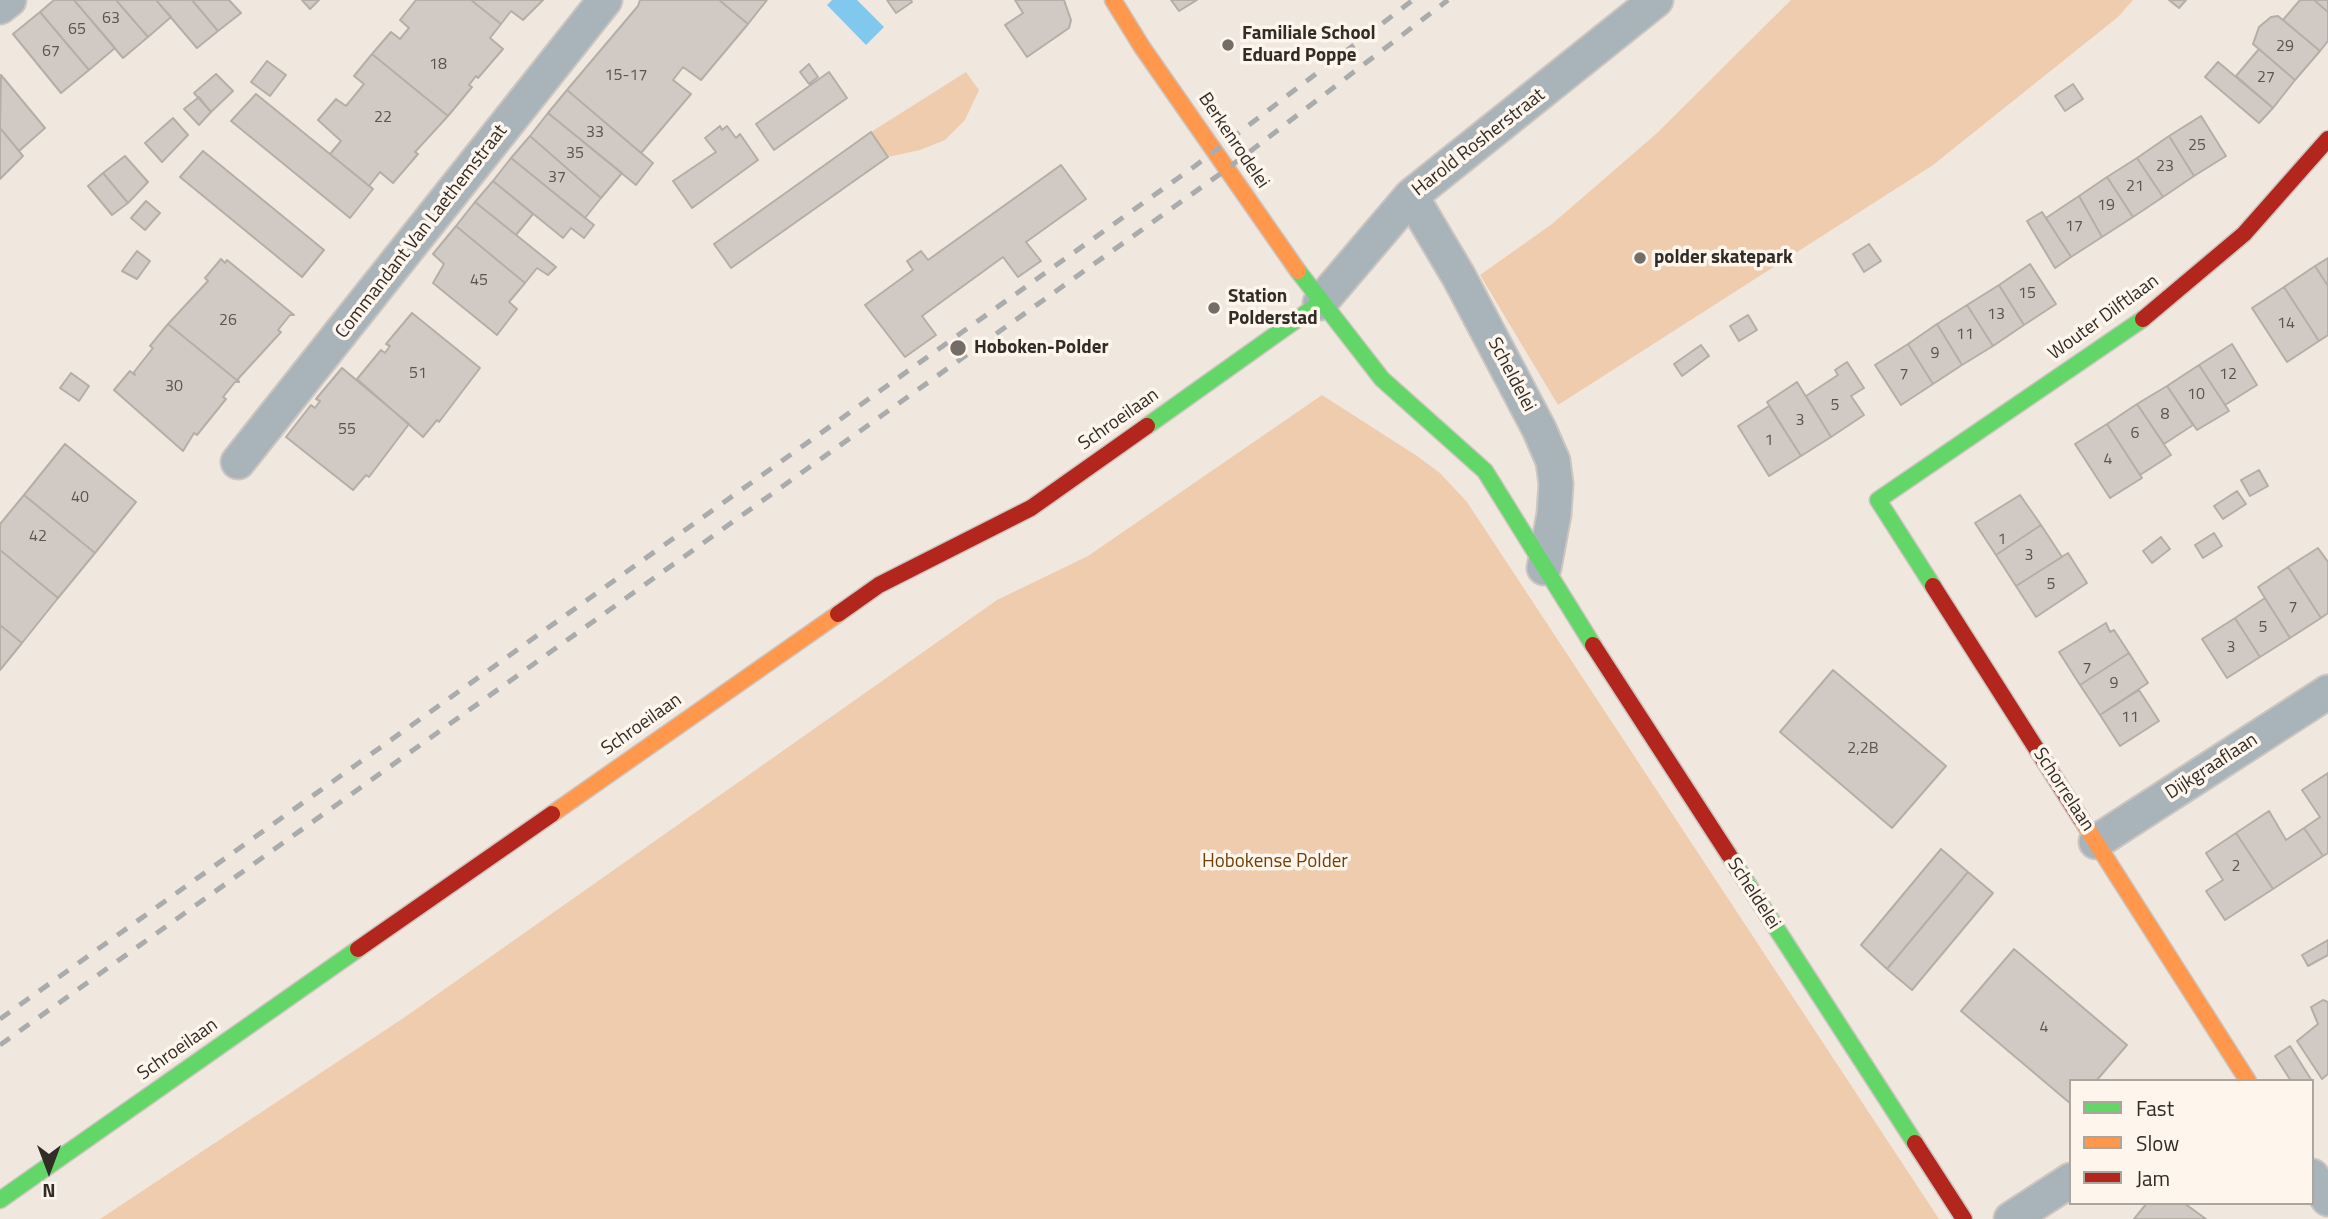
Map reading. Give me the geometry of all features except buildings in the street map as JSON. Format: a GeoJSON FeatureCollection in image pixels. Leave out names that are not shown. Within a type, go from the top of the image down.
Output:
{"type":"FeatureCollection","features":[{"type":"Feature","properties":{"kind":"street"},"geometry":{"type":"LineString","coordinates":[[0,7],[9,0]]}},
{"type":"Feature","properties":{"kind":"street","name":"Commandant Van Laethemstraat"},"geometry":{"type":"LineString","coordinates":[[238,462],[605,0]]}},
{"type":"Feature","properties":{"kind":"street","name":"Berkenrodelei"},"geometry":{"type":"LineString","coordinates":[[1113,0],[1142,47],[1320,303]]}},
{"type":"Feature","properties":{"kind":"street","name":"Harold Rosherstraat"},"geometry":{"type":"LineString","coordinates":[[1320,303],[1411,196],[1656,0]]}},
{"type":"Feature","properties":{"kind":"street","name":"Wouter Dilftlaan"},"geometry":{"type":"LineString","coordinates":[[1878,500],[2132,328],[2244,234],[2328,139]]}},
{"type":"Feature","properties":{"kind":"street","name":"Scheldelei"},"geometry":{"type":"LineString","coordinates":[[1411,196],[1459,277],[1553,461],[1555,504],[1544,568]]}},
{"type":"Feature","properties":{"kind":"street","name":"Scheldelei"},"geometry":{"type":"LineString","coordinates":[[1320,303],[1382,379],[1485,471],[1544,568],[1964,1219]]}},
{"type":"Feature","properties":{"kind":"street","name":"Schroeilaan"},"geometry":{"type":"LineString","coordinates":[[0,1200],[879,585],[1031,508],[1320,303]]}},
{"type":"Feature","properties":{"kind":"street","name":"Schorrelaan"},"geometry":{"type":"LineString","coordinates":[[1878,500],[2096,842],[2238,1077]]}},
{"type":"Feature","properties":{"kind":"street","name":"Dijkgraaflaan"},"geometry":{"type":"LineString","coordinates":[[2096,842],[2328,692]]}},
{"type":"Feature","properties":{"kind":"street"},"geometry":{"type":"LineString","coordinates":[[2011,1219],[2069,1181]]}},
{"type":"Feature","properties":{"kind":"green space"},"geometry":{"type":"Polygon","coordinates":[[[1791,0],[2133,0],[2118,17],[1933,165],[1558,405],[1480,275],[1552,224],[1656,134],[1791,0]]]}},
{"type":"Feature","properties":{"kind":"green space"},"geometry":{"type":"Polygon","coordinates":[[[966,72],[979,90],[965,120],[945,140],[920,150],[888,157],[871,132],[966,72]]]}},
{"type":"Feature","properties":{"kind":"green space","name":"Hobokense Polder"},"geometry":{"type":"Polygon","coordinates":[[[1322,395],[1417,456],[1440,473],[1467,502],[1939,1219],[100,1219],[405,1017],[997,600],[1088,556],[1322,395]]]}},
{"type":"Feature","properties":{"kind":"water"},"geometry":{"type":"Polygon","coordinates":[[[832,0],[857,0],[884,27],[866,45],[827,5],[832,0]]]}},
{"type":"Feature","properties":{"kind":"railway"},"geometry":{"type":"LineString","coordinates":[[0,1019],[1195,166],[1413,0]]}},
{"type":"Feature","properties":{"kind":"railway"},"geometry":{"type":"LineString","coordinates":[[0,1045],[1227,169],[1448,0]]}},
{"type":"Feature","properties":{"kind":"traffic: fast"},"geometry":{"type":"LineString","coordinates":[[1298,271],[1382,379],[1485,471],[1593,645]]}},
{"type":"Feature","properties":{"kind":"traffic: fast"},"geometry":{"type":"LineString","coordinates":[[1147,426],[1320,303]]}},
{"type":"Feature","properties":{"kind":"traffic: fast"},"geometry":{"type":"LineString","coordinates":[[1933,586],[1878,500],[2143,319]]}},
{"type":"Feature","properties":{"kind":"traffic: fast"},"geometry":{"type":"LineString","coordinates":[[1729,855],[1915,1143]]}},
{"type":"Feature","properties":{"kind":"traffic: fast"},"geometry":{"type":"LineString","coordinates":[[0,1200],[358,949]]}},
{"type":"Feature","properties":{"kind":"traffic: slow"},"geometry":{"type":"LineString","coordinates":[[1113,0],[1142,47],[1298,271]]}},
{"type":"Feature","properties":{"kind":"traffic: slow"},"geometry":{"type":"LineString","coordinates":[[552,814],[838,614]]}},
{"type":"Feature","properties":{"kind":"traffic: slow"},"geometry":{"type":"LineString","coordinates":[[2081,819],[2247,1079]]}},
{"type":"Feature","properties":{"kind":"traffic: jam"},"geometry":{"type":"LineString","coordinates":[[2143,319],[2244,234],[2328,139]]}},
{"type":"Feature","properties":{"kind":"traffic: jam"},"geometry":{"type":"LineString","coordinates":[[838,614],[879,585],[1031,508],[1147,426]]}},
{"type":"Feature","properties":{"kind":"traffic: jam"},"geometry":{"type":"LineString","coordinates":[[1933,586],[2081,819]]}},
{"type":"Feature","properties":{"kind":"traffic: jam"},"geometry":{"type":"LineString","coordinates":[[1593,645],[1729,855]]}},
{"type":"Feature","properties":{"kind":"traffic: jam"},"geometry":{"type":"LineString","coordinates":[[358,949],[552,814]]}},
{"type":"Feature","properties":{"kind":"traffic: jam"},"geometry":{"type":"LineString","coordinates":[[1915,1143],[1964,1219]]}},
{"type":"Feature","properties":{"kind":"place","name":"Familiale School Eduard Poppe"},"geometry":{"type":"Point","coordinates":[1228,45]}},
{"type":"Feature","properties":{"kind":"place","name":"polder skatepark"},"geometry":{"type":"Point","coordinates":[1640,258]}},
{"type":"Feature","properties":{"kind":"place","name":"Station Polderstad"},"geometry":{"type":"Point","coordinates":[1214,308]}},
{"type":"Feature","properties":{"kind":"place","name":"Hoboken-Polder"},"geometry":{"type":"Point","coordinates":[958,348]}}]}
